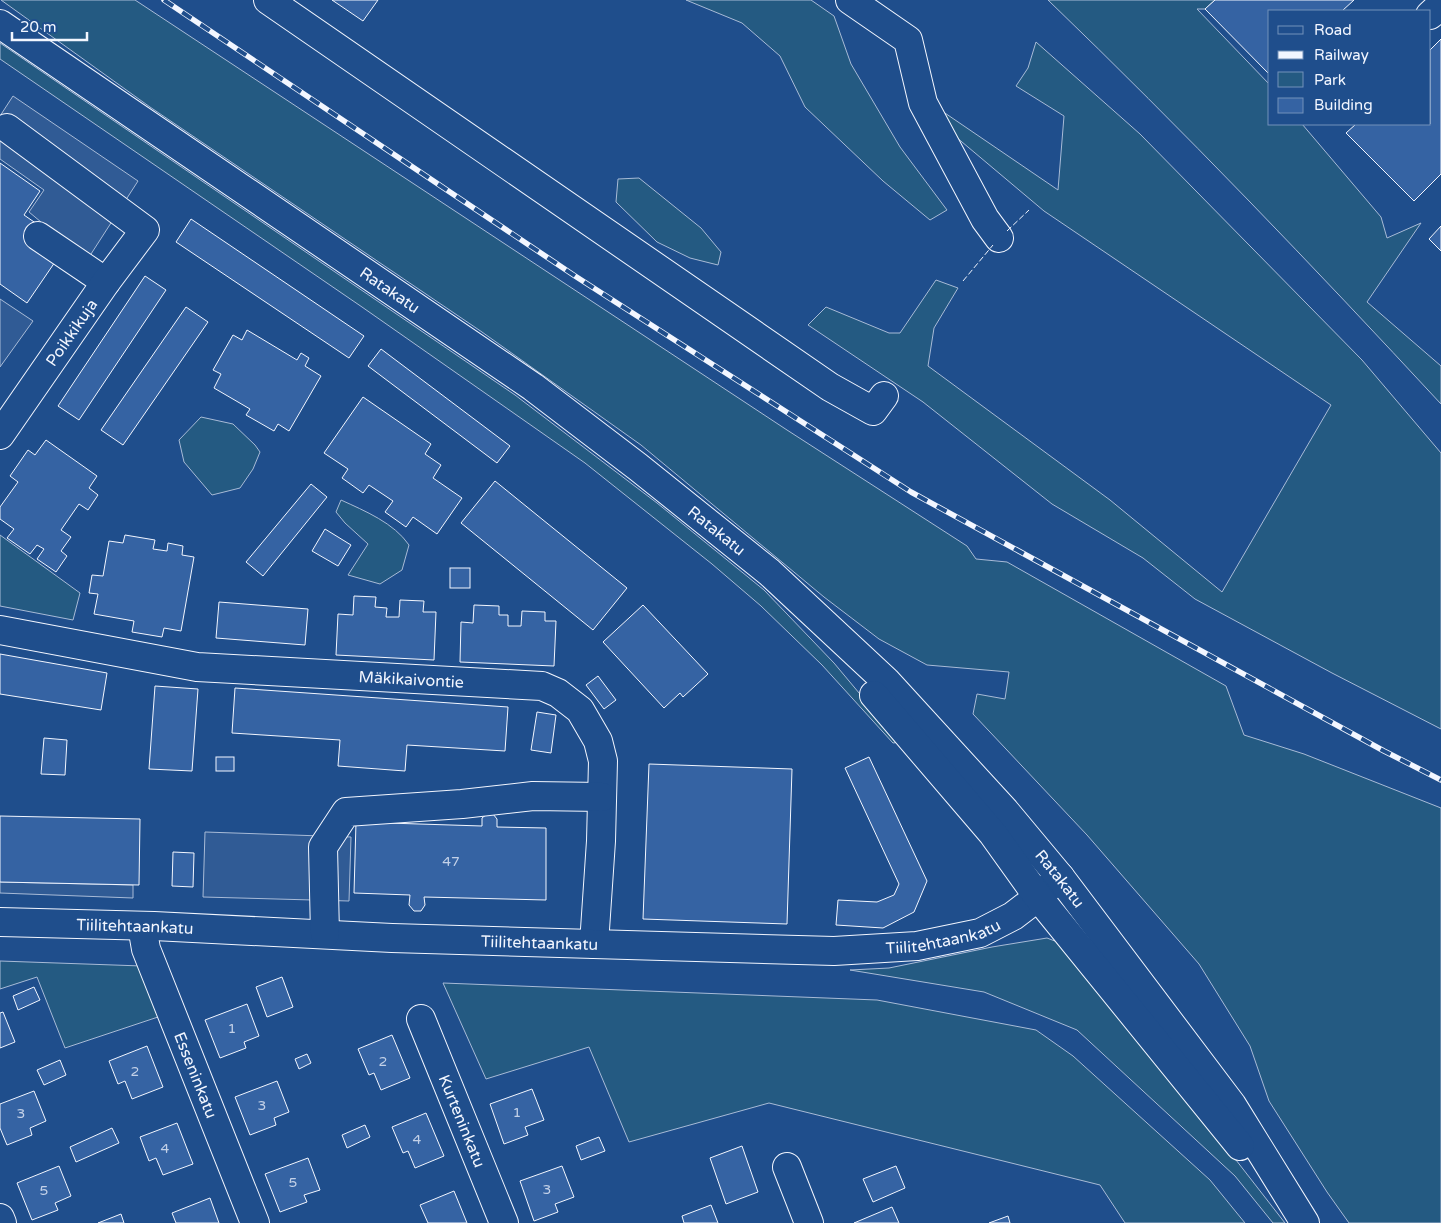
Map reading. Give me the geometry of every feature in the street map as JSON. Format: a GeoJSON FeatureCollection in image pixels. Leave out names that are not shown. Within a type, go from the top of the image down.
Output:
{"type":"FeatureCollection","features":[{"type":"Feature","properties":{"kind":"street"},"geometry":{"type":"LineString","coordinates":[[268,0],[830,387],[872,412],[884,396]]}},
{"type":"Feature","properties":{"kind":"street"},"geometry":{"type":"LineString","coordinates":[[850,0],[908,40],[923,103],[985,219],[999,238]]}},
{"type":"Feature","properties":{"kind":"street"},"geometry":{"type":"LineString","coordinates":[[1431,14],[1441,5]]}},
{"type":"Feature","properties":{"kind":"street","name":"Ratakatu"},"geometry":{"type":"LineString","coordinates":[[0,24],[533,387],[638,467],[769,572],[886,681],[1005,811],[1060,877],[1232,1105],[1304,1223]]}},
{"type":"Feature","properties":{"kind":"street","name":"Poikkikuja"},"geometry":{"type":"LineString","coordinates":[[0,435],[9,404],[145,230],[7,128]]}},
{"type":"Feature","properties":{"kind":"street"},"geometry":{"type":"LineString","coordinates":[[38,236],[106,282]]}},
{"type":"Feature","properties":{"kind":"street","name":"Ratakatu"},"geometry":{"type":"LineString","coordinates":[[769,572],[993,834],[1038,897],[1304,1223]]}},
{"type":"Feature","properties":{"kind":"street","name":"Mäkikaivontie"},"geometry":{"type":"LineString","coordinates":[[0,630],[197,667],[542,686],[558,693],[580,710],[598,741],[603,761],[601,841],[594,944]]}},
{"type":"Feature","properties":{"kind":"street"},"geometry":{"type":"LineString","coordinates":[[325,934],[324,847],[346,812],[462,804],[533,796],[602,797]]}},
{"type":"Feature","properties":{"kind":"street","name":"Tiilitehtaankatu"},"geometry":{"type":"LineString","coordinates":[[0,922],[142,926],[392,938],[834,952],[917,946],[980,933],[1013,916],[1060,877]]}},
{"type":"Feature","properties":{"kind":"street","name":"Esseninkatu"},"geometry":{"type":"LineString","coordinates":[[142,926],[146,949],[255,1223]]}},
{"type":"Feature","properties":{"kind":"street","name":"Kurteninkatu"},"geometry":{"type":"LineString","coordinates":[[421,1019],[504,1223]]}},
{"type":"Feature","properties":{"kind":"street"},"geometry":{"type":"LineString","coordinates":[[787,1167],[809,1223]]}},
{"type":"Feature","properties":{"kind":"street"},"geometry":{"type":"LineString","coordinates":[[0,1218],[2,1223]]}},
{"type":"Feature","properties":{"kind":"green space"},"geometry":{"type":"Polygon","coordinates":[[[1,0],[135,0],[787,430],[967,546],[976,559],[1007,562],[1226,686],[1244,735],[1304,754],[1441,808],[1441,1223],[1349,1223],[1269,1101],[1250,1046],[1199,964],[1087,835],[973,714],[977,694],[1005,699],[1009,672],[927,665],[879,639],[824,597],[641,445],[482,332],[150,107],[1,0]]]}},
{"type":"Feature","properties":{"kind":"green space"},"geometry":{"type":"Polygon","coordinates":[[[686,0],[811,0],[834,16],[851,64],[900,147],[947,210],[930,220],[883,181],[805,107],[780,56],[742,23],[686,0]]]}},
{"type":"Feature","properties":{"kind":"green space"},"geometry":{"type":"Polygon","coordinates":[[[1048,0],[1215,0],[1205,9],[1197,9],[1268,83],[1268,125],[1303,125],[1381,217],[1387,238],[1421,223],[1367,302],[1441,366],[1441,404],[1345,301],[1148,99],[1048,0]]]}},
{"type":"Feature","properties":{"kind":"green space"},"geometry":{"type":"Polygon","coordinates":[[[1036,42],[1140,134],[1362,360],[1441,453],[1441,729],[1195,599],[1143,558],[1052,504],[923,402],[808,325],[826,307],[889,333],[900,333],[936,280],[958,288],[934,328],[928,366],[1110,500],[1222,592],[1331,405],[1044,211],[943,126],[939,109],[1058,190],[1064,116],[1016,86],[1028,68],[1036,42]]]}},
{"type":"Feature","properties":{"kind":"green space"},"geometry":{"type":"Polygon","coordinates":[[[0,43],[515,395],[657,503],[764,590],[834,663],[900,742],[893,743],[822,665],[761,606],[712,564],[585,463],[362,307],[0,59],[0,43]]]}},
{"type":"Feature","properties":{"kind":"green space"},"geometry":{"type":"Polygon","coordinates":[[[639,178],[701,228],[721,252],[718,265],[690,258],[657,242],[616,202],[618,179],[639,178]]]}},
{"type":"Feature","properties":{"kind":"green space"},"geometry":{"type":"Polygon","coordinates":[[[201,417],[233,424],[260,452],[253,469],[240,488],[212,495],[184,462],[179,440],[201,417]]]}},
{"type":"Feature","properties":{"kind":"green space"},"geometry":{"type":"Polygon","coordinates":[[[341,500],[378,518],[403,537],[409,545],[402,570],[380,584],[348,575],[368,544],[336,512],[341,500]]]}},
{"type":"Feature","properties":{"kind":"green space"},"geometry":{"type":"Polygon","coordinates":[[[0,535],[80,593],[73,620],[0,606],[0,535]]]}},
{"type":"Feature","properties":{"kind":"green space"},"geometry":{"type":"Polygon","coordinates":[[[1047,938],[1060,943],[1110,998],[1285,1223],[1273,1223],[1235,1176],[1077,1030],[984,992],[850,970],[889,968],[1047,938]]]}},
{"type":"Feature","properties":{"kind":"green space"},"geometry":{"type":"Polygon","coordinates":[[[0,961],[142,966],[161,1016],[65,1048],[37,977],[0,989],[0,961]]]}},
{"type":"Feature","properties":{"kind":"green space"},"geometry":{"type":"Polygon","coordinates":[[[443,983],[877,1000],[1036,1030],[1073,1056],[1210,1180],[1245,1223],[1125,1223],[1100,1185],[769,1103],[629,1142],[589,1047],[486,1079],[443,983]]]}},
{"type":"Feature","properties":{"kind":"shaded area"},"geometry":{"type":"Polygon","coordinates":[[[13,96],[138,181],[82,268],[32,236],[41,222],[29,212],[44,190],[0,159],[0,116],[13,96]]]}},
{"type":"Feature","properties":{"kind":"shaded area"},"geometry":{"type":"Polygon","coordinates":[[[0,299],[33,321],[0,367],[0,299]]]}},
{"type":"Feature","properties":{"kind":"shaded area"},"geometry":{"type":"Polygon","coordinates":[[[205,832],[351,837],[349,901],[203,897],[205,832]]]}},
{"type":"Feature","properties":{"kind":"shaded area"},"geometry":{"type":"Polygon","coordinates":[[[0,882],[133,885],[133,898],[0,893],[0,882]]]}},
{"type":"Feature","properties":{"kind":"building"},"geometry":{"type":"Polygon","coordinates":[[[332,0],[378,0],[363,21],[332,0]]]}},
{"type":"Feature","properties":{"kind":"building"},"geometry":{"type":"Polygon","coordinates":[[[1215,0],[1354,0],[1343,10],[1268,10],[1268,73],[1205,9],[1215,0]]]}},
{"type":"Feature","properties":{"kind":"building"},"geometry":{"type":"Polygon","coordinates":[[[1441,39],[1441,174],[1414,201],[1346,133],[1355,125],[1431,125],[1431,49],[1441,39]]]}},
{"type":"Feature","properties":{"kind":"building"},"geometry":{"type":"Polygon","coordinates":[[[0,163],[40,191],[24,215],[37,224],[25,242],[55,262],[27,303],[0,284],[0,163]]]}},
{"type":"Feature","properties":{"kind":"building"},"geometry":{"type":"Polygon","coordinates":[[[191,219],[364,336],[349,358],[176,242],[191,219]]]}},
{"type":"Feature","properties":{"kind":"building"},"geometry":{"type":"Polygon","coordinates":[[[1441,226],[1441,251],[1429,239],[1441,226]]]}},
{"type":"Feature","properties":{"kind":"building"},"geometry":{"type":"Polygon","coordinates":[[[145,276],[166,290],[79,420],[58,406],[145,276]]]}},
{"type":"Feature","properties":{"kind":"building"},"geometry":{"type":"Polygon","coordinates":[[[186,307],[208,322],[123,445],[101,430],[186,307]]]}},
{"type":"Feature","properties":{"kind":"building"},"geometry":{"type":"Polygon","coordinates":[[[247,330],[297,360],[301,353],[309,358],[305,366],[321,376],[289,431],[278,424],[274,431],[246,415],[250,409],[214,388],[221,374],[213,370],[233,335],[242,340],[247,330]]]}},
{"type":"Feature","properties":{"kind":"building"},"geometry":{"type":"Polygon","coordinates":[[[381,349],[510,446],[497,463],[368,366],[381,349]]]}},
{"type":"Feature","properties":{"kind":"building"},"geometry":{"type":"Polygon","coordinates":[[[363,397],[431,444],[425,454],[441,465],[433,478],[462,498],[437,534],[413,517],[406,527],[385,512],[393,501],[369,485],[363,493],[342,478],[348,469],[324,453],[363,397]]]}},
{"type":"Feature","properties":{"kind":"building"},"geometry":{"type":"Polygon","coordinates":[[[46,440],[97,476],[89,488],[98,495],[88,510],[79,504],[61,530],[71,537],[61,551],[67,556],[56,572],[37,559],[44,549],[37,545],[30,554],[7,538],[14,529],[0,519],[0,507],[18,482],[10,476],[28,450],[35,455],[46,440]]]}},
{"type":"Feature","properties":{"kind":"building"},"geometry":{"type":"Polygon","coordinates":[[[495,481],[627,588],[593,630],[461,523],[495,481]]]}},
{"type":"Feature","properties":{"kind":"building"},"geometry":{"type":"Polygon","coordinates":[[[311,484],[327,497],[263,576],[246,562],[311,484]]]}},
{"type":"Feature","properties":{"kind":"building"},"geometry":{"type":"Polygon","coordinates":[[[325,529],[351,545],[338,566],[312,551],[325,529]]]}},
{"type":"Feature","properties":{"kind":"building"},"geometry":{"type":"Polygon","coordinates":[[[125,535],[155,540],[153,549],[167,551],[168,543],[183,546],[182,555],[194,557],[181,631],[164,628],[162,637],[132,632],[134,621],[94,614],[98,594],[89,593],[92,575],[103,576],[109,541],[123,543],[125,535]]]}},
{"type":"Feature","properties":{"kind":"building"},"geometry":{"type":"Polygon","coordinates":[[[450,568],[470,568],[470,588],[450,588],[450,568]]]}},
{"type":"Feature","properties":{"kind":"building"},"geometry":{"type":"Polygon","coordinates":[[[354,596],[376,597],[375,607],[387,608],[386,617],[399,617],[400,600],[424,601],[423,612],[436,612],[434,660],[336,655],[338,614],[353,615],[354,596]]]}},
{"type":"Feature","properties":{"kind":"building"},"geometry":{"type":"Polygon","coordinates":[[[219,602],[308,609],[305,645],[216,638],[219,602]]]}},
{"type":"Feature","properties":{"kind":"building"},"geometry":{"type":"Polygon","coordinates":[[[474,605],[499,606],[499,615],[508,615],[508,626],[521,626],[522,611],[545,612],[545,621],[556,621],[554,666],[460,662],[461,622],[473,623],[474,605]]]}},
{"type":"Feature","properties":{"kind":"building"},"geometry":{"type":"Polygon","coordinates":[[[643,605],[708,674],[683,697],[680,693],[664,708],[603,642],[643,605]]]}},
{"type":"Feature","properties":{"kind":"building"},"geometry":{"type":"Polygon","coordinates":[[[0,654],[107,673],[101,710],[0,694],[0,654]]]}},
{"type":"Feature","properties":{"kind":"building"},"geometry":{"type":"Polygon","coordinates":[[[598,676],[616,700],[604,709],[586,685],[598,676]]]}},
{"type":"Feature","properties":{"kind":"building"},"geometry":{"type":"Polygon","coordinates":[[[155,686],[198,689],[192,771],[149,769],[155,686]]]}},
{"type":"Feature","properties":{"kind":"building"},"geometry":{"type":"Polygon","coordinates":[[[235,688],[508,707],[505,751],[407,745],[405,771],[338,766],[340,740],[232,733],[235,688]]]}},
{"type":"Feature","properties":{"kind":"building"},"geometry":{"type":"Polygon","coordinates":[[[537,712],[556,715],[551,753],[531,750],[537,712]]]}},
{"type":"Feature","properties":{"kind":"building"},"geometry":{"type":"Polygon","coordinates":[[[44,738],[67,740],[65,775],[41,774],[44,738]]]}},
{"type":"Feature","properties":{"kind":"building"},"geometry":{"type":"Polygon","coordinates":[[[216,757],[234,757],[234,771],[216,771],[216,757]]]}},
{"type":"Feature","properties":{"kind":"building"},"geometry":{"type":"Polygon","coordinates":[[[869,757],[927,881],[914,912],[883,928],[836,925],[838,900],[877,902],[894,895],[899,884],[845,768],[869,757]]]}},
{"type":"Feature","properties":{"kind":"building"},"geometry":{"type":"Polygon","coordinates":[[[649,764],[792,769],[787,924],[643,919],[649,764]]]}},
{"type":"Feature","properties":{"kind":"building"},"geometry":{"type":"Polygon","coordinates":[[[487,814],[493,814],[497,819],[497,827],[546,828],[546,900],[424,897],[425,905],[421,911],[414,911],[409,905],[410,895],[354,893],[356,822],[482,826],[482,818],[487,814]]]}},
{"type":"Feature","properties":{"kind":"building"},"geometry":{"type":"Polygon","coordinates":[[[0,816],[140,819],[139,885],[0,882],[0,816]]]}},
{"type":"Feature","properties":{"kind":"building"},"geometry":{"type":"Polygon","coordinates":[[[173,852],[194,853],[193,887],[172,886],[173,852]]]}},
{"type":"Feature","properties":{"kind":"building"},"geometry":{"type":"Polygon","coordinates":[[[282,977],[293,1007],[267,1017],[256,987],[282,977]]]}},
{"type":"Feature","properties":{"kind":"building"},"geometry":{"type":"Polygon","coordinates":[[[34,987],[40,1000],[18,1010],[13,996],[34,987]]]}},
{"type":"Feature","properties":{"kind":"building"},"geometry":{"type":"Polygon","coordinates":[[[247,1004],[259,1036],[244,1042],[246,1048],[220,1058],[205,1020],[247,1004]]]}},
{"type":"Feature","properties":{"kind":"building"},"geometry":{"type":"Polygon","coordinates":[[[3,1012],[15,1042],[0,1048],[0,1013],[3,1012]]]}},
{"type":"Feature","properties":{"kind":"building"},"geometry":{"type":"Polygon","coordinates":[[[392,1035],[410,1078],[381,1090],[374,1073],[369,1075],[358,1049],[392,1035]]]}},
{"type":"Feature","properties":{"kind":"building"},"geometry":{"type":"Polygon","coordinates":[[[147,1046],[163,1087],[132,1099],[125,1081],[118,1084],[109,1061],[147,1046]]]}},
{"type":"Feature","properties":{"kind":"building"},"geometry":{"type":"Polygon","coordinates":[[[307,1054],[311,1063],[299,1069],[295,1059],[307,1054]]]}},
{"type":"Feature","properties":{"kind":"building"},"geometry":{"type":"Polygon","coordinates":[[[60,1060],[66,1075],[44,1085],[37,1070],[60,1060]]]}},
{"type":"Feature","properties":{"kind":"building"},"geometry":{"type":"Polygon","coordinates":[[[277,1081],[289,1112],[274,1118],[276,1125],[250,1135],[235,1097],[277,1081]]]}},
{"type":"Feature","properties":{"kind":"building"},"geometry":{"type":"Polygon","coordinates":[[[532,1089],[544,1120],[525,1127],[528,1135],[504,1144],[490,1104],[532,1089]]]}},
{"type":"Feature","properties":{"kind":"building"},"geometry":{"type":"Polygon","coordinates":[[[34,1091],[46,1121],[30,1128],[32,1135],[7,1145],[0,1128],[0,1104],[34,1091]]]}},
{"type":"Feature","properties":{"kind":"building"},"geometry":{"type":"Polygon","coordinates":[[[426,1113],[444,1156],[415,1168],[408,1151],[403,1153],[392,1127],[426,1113]]]}},
{"type":"Feature","properties":{"kind":"building"},"geometry":{"type":"Polygon","coordinates":[[[177,1123],[193,1164],[163,1175],[156,1158],[149,1161],[140,1137],[177,1123]]]}},
{"type":"Feature","properties":{"kind":"building"},"geometry":{"type":"Polygon","coordinates":[[[365,1125],[370,1137],[347,1148],[342,1135],[365,1125]]]}},
{"type":"Feature","properties":{"kind":"building"},"geometry":{"type":"Polygon","coordinates":[[[112,1128],[119,1143],[76,1162],[70,1147],[112,1128]]]}},
{"type":"Feature","properties":{"kind":"building"},"geometry":{"type":"Polygon","coordinates":[[[599,1137],[605,1151],[581,1160],[576,1146],[599,1137]]]}},
{"type":"Feature","properties":{"kind":"building"},"geometry":{"type":"Polygon","coordinates":[[[742,1146],[758,1192],[726,1204],[710,1158],[742,1146]]]}},
{"type":"Feature","properties":{"kind":"building"},"geometry":{"type":"Polygon","coordinates":[[[308,1158],[320,1190],[304,1195],[307,1202],[280,1212],[265,1174],[308,1158]]]}},
{"type":"Feature","properties":{"kind":"building"},"geometry":{"type":"Polygon","coordinates":[[[59,1166],[71,1196],[55,1203],[58,1210],[32,1220],[17,1183],[59,1166]]]}},
{"type":"Feature","properties":{"kind":"building"},"geometry":{"type":"Polygon","coordinates":[[[562,1166],[574,1197],[555,1204],[558,1212],[534,1221],[520,1181],[562,1166]]]}},
{"type":"Feature","properties":{"kind":"building"},"geometry":{"type":"Polygon","coordinates":[[[896,1166],[905,1188],[873,1202],[863,1179],[896,1166]]]}},
{"type":"Feature","properties":{"kind":"building"},"geometry":{"type":"Polygon","coordinates":[[[454,1191],[467,1223],[428,1223],[420,1205],[454,1191]]]}},
{"type":"Feature","properties":{"kind":"building"},"geometry":{"type":"Polygon","coordinates":[[[210,1198],[219,1223],[176,1223],[172,1213],[210,1198]]]}},
{"type":"Feature","properties":{"kind":"building"},"geometry":{"type":"Polygon","coordinates":[[[711,1205],[718,1223],[684,1223],[682,1216],[711,1205]]]}},
{"type":"Feature","properties":{"kind":"building"},"geometry":{"type":"Polygon","coordinates":[[[892,1207],[899,1223],[854,1223],[892,1207]]]}},
{"type":"Feature","properties":{"kind":"building"},"geometry":{"type":"Polygon","coordinates":[[[121,1214],[124,1223],[98,1223],[121,1214]]]}},
{"type":"Feature","properties":{"kind":"building"},"geometry":{"type":"Polygon","coordinates":[[[1008,1216],[1010,1223],[989,1223],[1008,1216]]]}},
{"type":"Feature","properties":{"kind":"railway"},"geometry":{"type":"LineString","coordinates":[[164,0],[575,276],[911,492],[1384,751],[1441,780]]}},
{"type":"Feature","properties":{"kind":"fence"},"geometry":{"type":"LineString","coordinates":[[1007,231],[1029,210]]}},
{"type":"Feature","properties":{"kind":"fence"},"geometry":{"type":"LineString","coordinates":[[963,281],[993,245]]}}]}
